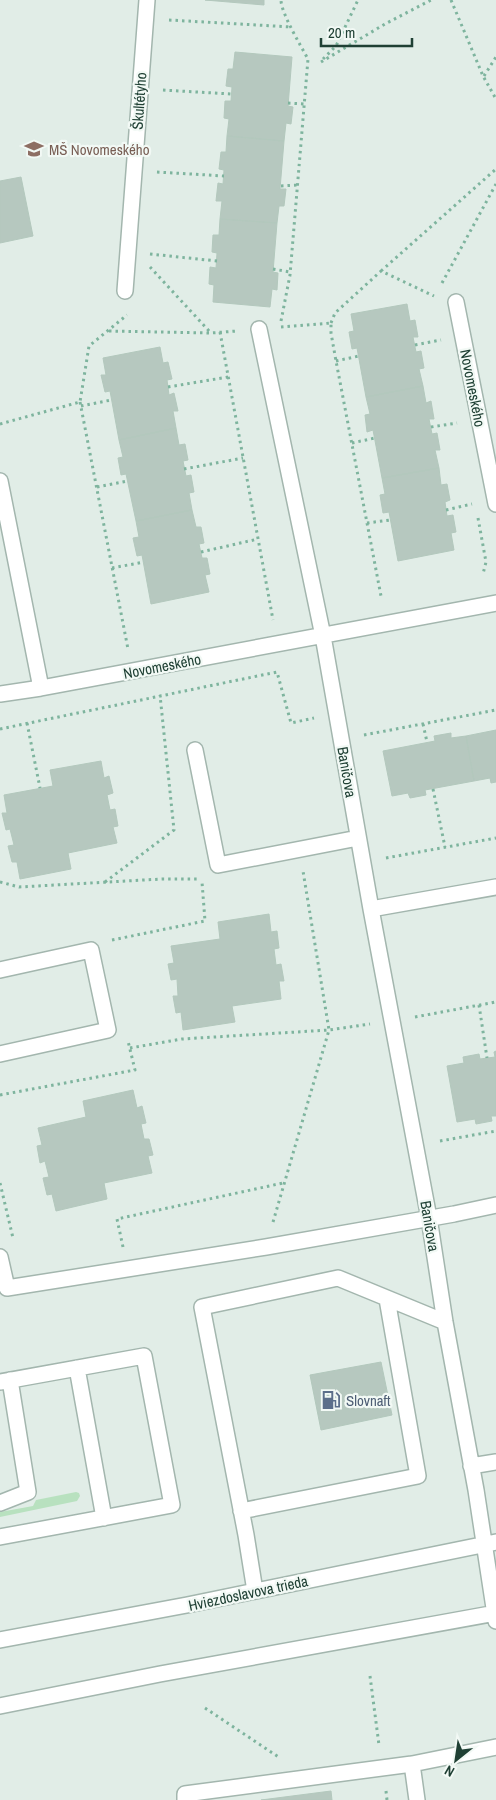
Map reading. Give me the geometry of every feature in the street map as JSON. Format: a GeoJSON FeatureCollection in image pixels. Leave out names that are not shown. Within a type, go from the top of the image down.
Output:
{"type":"FeatureCollection","features":[{"type":"Feature","properties":{"kind":"street","name":"Škultétyho"},"geometry":{"type":"LineString","coordinates":[[125,291],[147,0]]}},
{"type":"Feature","properties":{"kind":"street","name":"Novomeského"},"geometry":{"type":"LineString","coordinates":[[456,302],[496,504]]}},
{"type":"Feature","properties":{"kind":"street"},"geometry":{"type":"LineString","coordinates":[[259,329],[323,636]]}},
{"type":"Feature","properties":{"kind":"street"},"geometry":{"type":"LineString","coordinates":[[1,491],[41,688]]}},
{"type":"Feature","properties":{"kind":"street","name":"Novomeského"},"geometry":{"type":"LineString","coordinates":[[0,694],[496,603]]}},
{"type":"Feature","properties":{"kind":"street","name":"Baničova"},"geometry":{"type":"LineString","coordinates":[[323,636],[358,838],[429,1218],[445,1322],[471,1466],[490,1543],[496,1615]]}},
{"type":"Feature","properties":{"kind":"street"},"geometry":{"type":"LineString","coordinates":[[195,750],[218,865],[358,838]]}},
{"type":"Feature","properties":{"kind":"street"},"geometry":{"type":"LineString","coordinates":[[371,909],[496,887]]}},
{"type":"Feature","properties":{"kind":"street"},"geometry":{"type":"LineString","coordinates":[[0,970],[91,950],[108,1030],[0,1054]]}},
{"type":"Feature","properties":{"kind":"street"},"geometry":{"type":"LineString","coordinates":[[0,1258],[7,1288],[266,1246],[496,1205]]}},
{"type":"Feature","properties":{"kind":"street"},"geometry":{"type":"LineString","coordinates":[[255,1591],[202,1307],[338,1278],[445,1322]]}},
{"type":"Feature","properties":{"kind":"street"},"geometry":{"type":"LineString","coordinates":[[241,1511],[418,1476],[388,1299]]}},
{"type":"Feature","properties":{"kind":"street"},"geometry":{"type":"LineString","coordinates":[[0,1503],[28,1492],[5,1381],[144,1356],[172,1505],[0,1537]]}},
{"type":"Feature","properties":{"kind":"street"},"geometry":{"type":"LineString","coordinates":[[77,1368],[104,1518]]}},
{"type":"Feature","properties":{"kind":"street"},"geometry":{"type":"LineString","coordinates":[[471,1466],[496,1462]]}},
{"type":"Feature","properties":{"kind":"street","name":"Hviezdoslavova trieda"},"geometry":{"type":"LineString","coordinates":[[0,1640],[188,1606],[490,1543]]}},
{"type":"Feature","properties":{"kind":"street"},"geometry":{"type":"LineString","coordinates":[[0,1706],[160,1674],[496,1615]]}},
{"type":"Feature","properties":{"kind":"street"},"geometry":{"type":"LineString","coordinates":[[185,1800],[185,1794],[412,1764],[496,1747]]}},
{"type":"Feature","properties":{"kind":"street"},"geometry":{"type":"LineString","coordinates":[[412,1764],[417,1800]]}},
{"type":"Feature","properties":{"kind":"path"},"geometry":{"type":"LineString","coordinates":[[280,327],[290,272],[308,59],[281,5],[282,0]]}},
{"type":"Feature","properties":{"kind":"path"},"geometry":{"type":"LineString","coordinates":[[358,0],[336,46],[320,62],[431,0]]}},
{"type":"Feature","properties":{"kind":"path"},"geometry":{"type":"LineString","coordinates":[[451,0],[483,76],[496,99]]}},
{"type":"Feature","properties":{"kind":"path"},"geometry":{"type":"LineString","coordinates":[[168,28],[169,20],[291,27]]}},
{"type":"Feature","properties":{"kind":"path"},"geometry":{"type":"LineString","coordinates":[[483,76],[496,57]]}},
{"type":"Feature","properties":{"kind":"path"},"geometry":{"type":"LineString","coordinates":[[162,99],[164,81]]}},
{"type":"Feature","properties":{"kind":"path"},"geometry":{"type":"LineString","coordinates":[[163,90],[231,94]]}},
{"type":"Feature","properties":{"kind":"path"},"geometry":{"type":"LineString","coordinates":[[288,103],[305,104]]}},
{"type":"Feature","properties":{"kind":"path"},"geometry":{"type":"LineString","coordinates":[[156,181],[158,163]]}},
{"type":"Feature","properties":{"kind":"path"},"geometry":{"type":"LineString","coordinates":[[381,596],[336,361],[331,323],[335,313],[496,169]]}},
{"type":"Feature","properties":{"kind":"path"},"geometry":{"type":"LineString","coordinates":[[157,172],[224,176]]}},
{"type":"Feature","properties":{"kind":"path"},"geometry":{"type":"LineString","coordinates":[[436,305],[434,296],[496,184]]}},
{"type":"Feature","properties":{"kind":"path"},"geometry":{"type":"LineString","coordinates":[[281,186],[298,185]]}},
{"type":"Feature","properties":{"kind":"path"},"geometry":{"type":"LineString","coordinates":[[151,245],[150,267],[211,333]]}},
{"type":"Feature","properties":{"kind":"path"},"geometry":{"type":"LineString","coordinates":[[150,254],[216,261]]}},
{"type":"Feature","properties":{"kind":"path"},"geometry":{"type":"LineString","coordinates":[[273,269],[290,272]]}},
{"type":"Feature","properties":{"kind":"path"},"geometry":{"type":"LineString","coordinates":[[381,271],[434,296]]}},
{"type":"Feature","properties":{"kind":"path"},"geometry":{"type":"LineString","coordinates":[[128,649],[81,404],[89,346],[109,331],[211,333],[331,323]]}},
{"type":"Feature","properties":{"kind":"path"},"geometry":{"type":"LineString","coordinates":[[220,332],[273,620]]}},
{"type":"Feature","properties":{"kind":"path"},"geometry":{"type":"LineString","coordinates":[[415,345],[443,340],[441,332]]}},
{"type":"Feature","properties":{"kind":"path"},"geometry":{"type":"LineString","coordinates":[[336,361],[359,356]]}},
{"type":"Feature","properties":{"kind":"path"},"geometry":{"type":"LineString","coordinates":[[168,387],[228,377]]}},
{"type":"Feature","properties":{"kind":"path"},"geometry":{"type":"LineString","coordinates":[[0,424],[81,404],[112,400]]}},
{"type":"Feature","properties":{"kind":"path"},"geometry":{"type":"LineString","coordinates":[[430,427],[459,422],[461,431]]}},
{"type":"Feature","properties":{"kind":"path"},"geometry":{"type":"LineString","coordinates":[[352,443],[375,438]]}},
{"type":"Feature","properties":{"kind":"path"},"geometry":{"type":"LineString","coordinates":[[184,470],[243,458]]}},
{"type":"Feature","properties":{"kind":"path"},"geometry":{"type":"LineString","coordinates":[[97,487],[128,481]]}},
{"type":"Feature","properties":{"kind":"path"},"geometry":{"type":"LineString","coordinates":[[446,510],[475,503]]}},
{"type":"Feature","properties":{"kind":"path"},"geometry":{"type":"LineString","coordinates":[[477,513],[486,562],[482,574]]}},
{"type":"Feature","properties":{"kind":"path"},"geometry":{"type":"LineString","coordinates":[[367,523],[390,520]]}},
{"type":"Feature","properties":{"kind":"path"},"geometry":{"type":"LineString","coordinates":[[201,552],[258,539]]}},
{"type":"Feature","properties":{"kind":"path"},"geometry":{"type":"LineString","coordinates":[[112,568],[144,562]]}},
{"type":"Feature","properties":{"kind":"path"},"geometry":{"type":"LineString","coordinates":[[0,729],[277,672],[291,723],[337,714]]}},
{"type":"Feature","properties":{"kind":"path"},"geometry":{"type":"LineString","coordinates":[[104,882],[174,830],[160,696]]}},
{"type":"Feature","properties":{"kind":"path"},"geometry":{"type":"LineString","coordinates":[[363,735],[496,710]]}},
{"type":"Feature","properties":{"kind":"path"},"geometry":{"type":"LineString","coordinates":[[27,723],[40,788]]}},
{"type":"Feature","properties":{"kind":"path"},"geometry":{"type":"LineString","coordinates":[[423,724],[427,742]]}},
{"type":"Feature","properties":{"kind":"path"},"geometry":{"type":"LineString","coordinates":[[432,789],[445,847]]}},
{"type":"Feature","properties":{"kind":"path"},"geometry":{"type":"LineString","coordinates":[[387,858],[496,838]]}},
{"type":"Feature","properties":{"kind":"path"},"geometry":{"type":"LineString","coordinates":[[266,1246],[329,1030],[302,864]]}},
{"type":"Feature","properties":{"kind":"path"},"geometry":{"type":"LineString","coordinates":[[0,882],[19,887]]}},
{"type":"Feature","properties":{"kind":"path"},"geometry":{"type":"LineString","coordinates":[[130,1048],[182,1040],[329,1030],[392,1021],[496,1002]]}},
{"type":"Feature","properties":{"kind":"path"},"geometry":{"type":"LineString","coordinates":[[479,1005],[487,1058]]}},
{"type":"Feature","properties":{"kind":"path"},"geometry":{"type":"LineString","coordinates":[[440,1141],[496,1130]]}},
{"type":"Feature","properties":{"kind":"path"},"geometry":{"type":"LineString","coordinates":[[0,1183],[14,1238]]}},
{"type":"Feature","properties":{"kind":"path"},"geometry":{"type":"LineString","coordinates":[[124,1253],[117,1218],[284,1183]]}},
{"type":"Feature","properties":{"kind":"path"},"geometry":{"type":"LineString","coordinates":[[370,1676],[387,1800]]}},
{"type":"Feature","properties":{"kind":"path"},"geometry":{"type":"LineString","coordinates":[[204,1708],[310,1777]]}},
{"type":"Feature","properties":{"kind":"green space"},"geometry":{"type":"Polygon","coordinates":[[[76,1492],[80,1496],[77,1501],[0,1517],[0,1512],[33,1506],[36,1500],[76,1492]]]}},
{"type":"Feature","properties":{"kind":"building"},"geometry":{"type":"Polygon","coordinates":[[[205,0],[264,0],[264,5],[205,0]]]}},
{"type":"Feature","properties":{"kind":"building"},"geometry":{"type":"Polygon","coordinates":[[[235,52],[292,57],[288,106],[293,107],[291,124],[286,123],[284,141],[227,136],[229,119],[224,118],[225,101],[231,101],[232,87],[226,86],[228,69],[233,69],[235,52]]]}},
{"type":"Feature","properties":{"kind":"building"},"geometry":{"type":"Polygon","coordinates":[[[227,136],[284,141],[280,189],[286,189],[284,206],[279,206],[277,223],[220,219],[222,201],[216,201],[218,183],[223,184],[224,170],[219,169],[221,152],[226,152],[227,136]]]}},
{"type":"Feature","properties":{"kind":"building"},"geometry":{"type":"Polygon","coordinates":[[[21,177],[33,236],[0,243],[0,181],[21,177]]]}},
{"type":"Feature","properties":{"kind":"building"},"geometry":{"type":"Polygon","coordinates":[[[220,219],[277,223],[273,272],[278,273],[277,290],[272,289],[270,307],[213,302],[214,285],[209,284],[210,267],[216,268],[217,253],[212,252],[213,235],[219,235],[220,219]]]}},
{"type":"Feature","properties":{"kind":"building"},"geometry":{"type":"Polygon","coordinates":[[[407,304],[410,321],[415,320],[418,337],[413,337],[416,352],[421,351],[424,368],[419,369],[423,386],[366,397],[357,348],[352,349],[349,332],[354,331],[351,314],[407,304]]]}},
{"type":"Feature","properties":{"kind":"building"},"geometry":{"type":"Polygon","coordinates":[[[160,347],[163,363],[168,362],[172,379],[167,380],[169,395],[174,393],[178,411],[173,411],[176,428],[119,440],[110,391],[105,392],[101,375],[106,375],[103,358],[160,347]]]}},
{"type":"Feature","properties":{"kind":"building"},"geometry":{"type":"Polygon","coordinates":[[[423,386],[426,403],[431,401],[434,419],[429,419],[432,434],[437,433],[440,450],[435,450],[439,468],[382,478],[373,430],[367,432],[365,415],[370,414],[366,397],[423,386]]]}},
{"type":"Feature","properties":{"kind":"building"},"geometry":{"type":"Polygon","coordinates":[[[176,428],[179,445],[185,444],[188,460],[183,461],[186,476],[191,475],[194,492],[189,493],[192,510],[136,521],[126,474],[121,475],[118,458],[123,457],[119,440],[176,428]]]}},
{"type":"Feature","properties":{"kind":"building"},"geometry":{"type":"Polygon","coordinates":[[[439,468],[441,485],[447,484],[450,500],[445,502],[447,516],[453,515],[456,532],[451,533],[454,550],[398,561],[389,512],[383,513],[380,495],[385,494],[382,478],[439,468]]]}},
{"type":"Feature","properties":{"kind":"building"},"geometry":{"type":"Polygon","coordinates":[[[192,510],[196,527],[201,527],[204,543],[199,544],[202,558],[207,558],[210,574],[205,575],[209,592],[151,604],[142,555],[137,556],[133,538],[139,537],[136,521],[192,510]]]}},
{"type":"Feature","properties":{"kind":"building"},"geometry":{"type":"Polygon","coordinates":[[[496,730],[496,782],[491,783],[490,778],[474,781],[466,736],[496,730]]]}},
{"type":"Feature","properties":{"kind":"building"},"geometry":{"type":"Polygon","coordinates":[[[451,733],[451,738],[466,736],[474,781],[425,790],[426,795],[410,798],[408,793],[392,796],[383,751],[435,741],[434,736],[451,733]]]}},
{"type":"Feature","properties":{"kind":"building"},"geometry":{"type":"Polygon","coordinates":[[[101,761],[104,778],[109,776],[113,793],[107,795],[110,810],[115,809],[118,826],[113,827],[117,843],[68,853],[71,869],[20,879],[17,862],[12,862],[8,846],[14,845],[10,829],[6,830],[2,813],[7,813],[4,795],[53,786],[50,770],[101,761]]]}},
{"type":"Feature","properties":{"kind":"building"},"geometry":{"type":"Polygon","coordinates":[[[269,914],[271,932],[277,931],[279,948],[274,949],[276,965],[281,964],[284,981],[279,981],[281,999],[232,1006],[235,1022],[183,1030],[181,1012],[176,1013],[173,996],[178,996],[177,979],[171,980],[168,964],[174,963],[171,946],[220,939],[218,922],[269,914]]]}},
{"type":"Feature","properties":{"kind":"building"},"geometry":{"type":"Polygon","coordinates":[[[496,1051],[496,1116],[491,1116],[492,1121],[476,1124],[475,1119],[457,1122],[447,1066],[464,1063],[463,1057],[479,1054],[480,1059],[495,1057],[494,1052],[496,1051]]]}},
{"type":"Feature","properties":{"kind":"building"},"geometry":{"type":"Polygon","coordinates":[[[133,1090],[137,1108],[142,1106],[146,1123],[141,1124],[144,1139],[149,1139],[153,1155],[148,1156],[152,1173],[104,1183],[107,1199],[56,1211],[52,1194],[47,1195],[43,1178],[49,1177],[45,1161],[40,1163],[37,1146],[42,1145],[38,1128],[86,1117],[83,1101],[133,1090]]]}},
{"type":"Feature","properties":{"kind":"building"},"geometry":{"type":"Polygon","coordinates":[[[381,1362],[392,1415],[321,1430],[310,1375],[381,1362]]]}},
{"type":"Feature","properties":{"kind":"building"},"geometry":{"type":"Polygon","coordinates":[[[331,1791],[332,1800],[261,1800],[331,1791]]]}},
{"type":"Feature","properties":{"kind":"place","name":"MŠ Novomeského"},"geometry":{"type":"Point","coordinates":[34,149]}},
{"type":"Feature","properties":{"kind":"place","name":"Slovnaft"},"geometry":{"type":"Point","coordinates":[331,1400]}}]}
